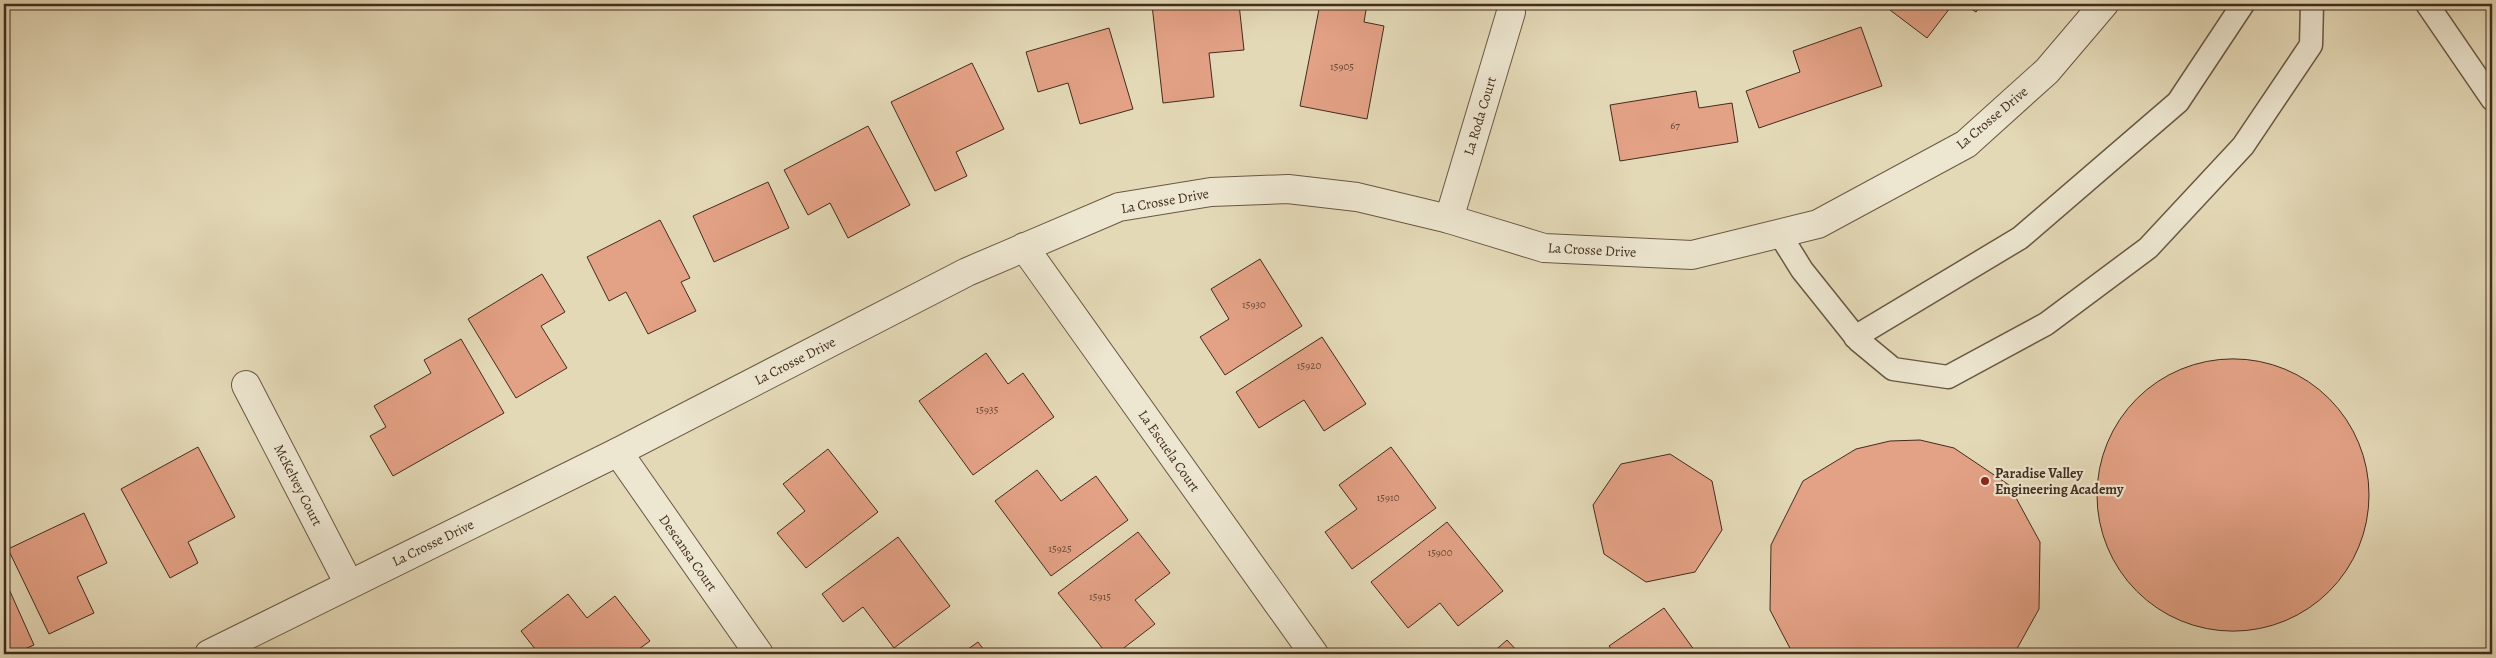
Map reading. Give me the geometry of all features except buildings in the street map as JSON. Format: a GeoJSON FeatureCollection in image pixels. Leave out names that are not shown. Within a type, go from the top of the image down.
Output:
{"type":"FeatureCollection","features":[{"type":"Feature","properties":{"kind":"street","name":"La Crosse Drive"},"geometry":{"type":"LineString","coordinates":[[209,654],[618,452],[967,272],[1119,208],[1211,192],[1298,190],[1357,196],[1449,219],[1544,248],[1692,255],[1818,224],[1966,144],[2048,71],[2104,4]]}},
{"type":"Feature","properties":{"kind":"street","name":"La Roda Court"},"geometry":{"type":"LineString","coordinates":[[1449,219],[1511,12]]}},
{"type":"Feature","properties":{"kind":"street","name":"La Escuela Court"},"geometry":{"type":"LineString","coordinates":[[1024,247],[1314,654]]}},
{"type":"Feature","properties":{"kind":"street","name":"McKelvey Court"},"geometry":{"type":"LineString","coordinates":[[246,385],[349,584]]}},
{"type":"Feature","properties":{"kind":"street","name":"Descansa Court"},"geometry":{"type":"LineString","coordinates":[[618,452],[759,654]]}},
{"type":"Feature","properties":{"kind":"lane"},"geometry":{"type":"LineString","coordinates":[[1855,337],[2020,238],[2178,102],[2243,4]]}},
{"type":"Feature","properties":{"kind":"lane"},"geometry":{"type":"LineString","coordinates":[[1779,233],[1802,270],[1855,337],[1893,369],[1948,377],[2046,324],[2148,248],[2243,146],[2311,45],[2312,4]]}},
{"type":"Feature","properties":{"kind":"lane"},"geometry":{"type":"LineString","coordinates":[[2427,4],[2492,99]]}},
{"type":"Feature","properties":{"kind":"place","name":"Paradise Valley Engineering Academy"},"geometry":{"type":"Point","coordinates":[1985,481]}}]}
